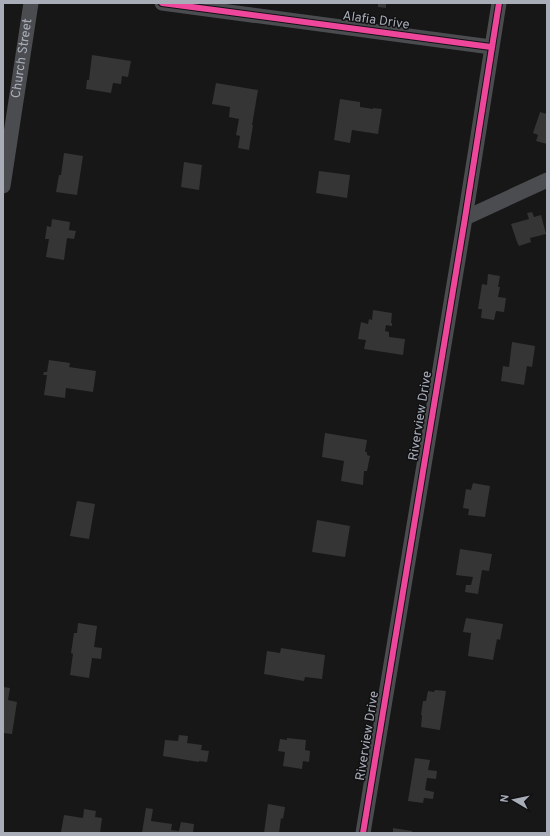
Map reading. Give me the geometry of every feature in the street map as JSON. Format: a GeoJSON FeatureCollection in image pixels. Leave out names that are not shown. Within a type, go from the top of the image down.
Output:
{"type":"FeatureCollection","features":[{"type":"Feature","properties":{"kind":"street","name":"Church Street"},"geometry":{"type":"LineString","coordinates":[[3,186],[32,3]]}},
{"type":"Feature","properties":{"kind":"street","name":"Alafia Drive"},"geometry":{"type":"LineString","coordinates":[[162,3],[491,47]]}},
{"type":"Feature","properties":{"kind":"street","name":"Riverview Drive"},"geometry":{"type":"LineString","coordinates":[[364,833],[499,3]]}},
{"type":"Feature","properties":{"kind":"street"},"geometry":{"type":"LineString","coordinates":[[465,218],[547,180]]}},
{"type":"Feature","properties":{"kind":"building"},"geometry":{"type":"Polygon","coordinates":[[[378,3],[386,3],[386,8],[378,7],[378,3]]]}},
{"type":"Feature","properties":{"kind":"building"},"geometry":{"type":"Polygon","coordinates":[[[92,55],[131,61],[128,77],[122,76],[121,84],[113,83],[111,93],[86,89],[87,80],[89,80],[92,55]]]}},
{"type":"Feature","properties":{"kind":"building"},"geometry":{"type":"Polygon","coordinates":[[[216,83],[258,90],[249,150],[238,148],[240,136],[236,135],[239,119],[229,117],[230,107],[212,104],[216,83]]]}},
{"type":"Feature","properties":{"kind":"building"},"geometry":{"type":"Polygon","coordinates":[[[340,99],[360,102],[360,107],[382,109],[378,134],[352,130],[350,143],[334,140],[340,99]]]}},
{"type":"Feature","properties":{"kind":"building"},"geometry":{"type":"Polygon","coordinates":[[[540,112],[547,114],[547,144],[536,141],[538,135],[533,133],[540,112]]]}},
{"type":"Feature","properties":{"kind":"building"},"geometry":{"type":"Polygon","coordinates":[[[64,153],[83,156],[77,195],[56,192],[59,175],[61,175],[64,153]]]}},
{"type":"Feature","properties":{"kind":"building"},"geometry":{"type":"Polygon","coordinates":[[[184,162],[202,165],[199,190],[181,187],[184,162]]]}},
{"type":"Feature","properties":{"kind":"building"},"geometry":{"type":"Polygon","coordinates":[[[319,171],[350,175],[347,198],[316,193],[319,171]]]}},
{"type":"Feature","properties":{"kind":"building"},"geometry":{"type":"Polygon","coordinates":[[[532,212],[534,217],[541,215],[546,234],[530,238],[531,242],[519,246],[511,224],[529,219],[527,213],[532,212]]]}},
{"type":"Feature","properties":{"kind":"building"},"geometry":{"type":"Polygon","coordinates":[[[52,219],[70,222],[69,230],[76,231],[74,239],[67,238],[64,260],[46,257],[49,239],[45,239],[47,226],[51,227],[52,219]]]}},
{"type":"Feature","properties":{"kind":"building"},"geometry":{"type":"Polygon","coordinates":[[[488,274],[500,276],[498,297],[506,298],[504,312],[496,311],[494,320],[481,318],[482,309],[478,309],[482,284],[487,285],[488,274]]]}},
{"type":"Feature","properties":{"kind":"building"},"geometry":{"type":"Polygon","coordinates":[[[373,310],[392,313],[392,326],[386,325],[385,331],[389,332],[389,337],[405,339],[403,355],[364,349],[366,340],[358,339],[361,322],[368,324],[369,319],[372,320],[373,310]]]}},
{"type":"Feature","properties":{"kind":"building"},"geometry":{"type":"Polygon","coordinates":[[[512,342],[535,346],[532,367],[527,366],[524,385],[501,381],[503,366],[509,367],[512,342]]]}},
{"type":"Feature","properties":{"kind":"building"},"geometry":{"type":"Polygon","coordinates":[[[49,360],[70,363],[69,367],[96,371],[93,392],[66,388],[65,398],[44,395],[47,375],[43,375],[44,372],[47,372],[49,360]]]}},
{"type":"Feature","properties":{"kind":"building"},"geometry":{"type":"Polygon","coordinates":[[[325,433],[367,440],[365,452],[367,452],[367,455],[370,456],[367,471],[364,471],[363,485],[341,481],[344,461],[322,457],[325,433]]]}},
{"type":"Feature","properties":{"kind":"building"},"geometry":{"type":"Polygon","coordinates":[[[473,483],[490,486],[485,517],[468,515],[469,509],[463,508],[466,489],[471,490],[473,483]]]}},
{"type":"Feature","properties":{"kind":"building"},"geometry":{"type":"Polygon","coordinates":[[[77,501],[95,504],[89,539],[70,536],[77,501]]]}},
{"type":"Feature","properties":{"kind":"building"},"geometry":{"type":"Polygon","coordinates":[[[317,520],[350,526],[345,557],[312,552],[317,520]]]}},
{"type":"Feature","properties":{"kind":"building"},"geometry":{"type":"Polygon","coordinates":[[[460,549],[492,554],[489,571],[482,570],[478,594],[465,592],[466,585],[471,585],[473,577],[456,575],[460,549]]]}},
{"type":"Feature","properties":{"kind":"building"},"geometry":{"type":"Polygon","coordinates":[[[466,618],[503,624],[500,640],[497,639],[493,660],[468,656],[471,633],[463,632],[466,618]]]}},
{"type":"Feature","properties":{"kind":"building"},"geometry":{"type":"Polygon","coordinates":[[[78,623],[97,626],[94,647],[102,648],[101,659],[92,658],[89,678],[70,675],[74,633],[77,633],[78,623]]]}},
{"type":"Feature","properties":{"kind":"building"},"geometry":{"type":"Polygon","coordinates":[[[281,648],[325,655],[322,679],[305,677],[304,681],[264,674],[267,651],[280,653],[281,648]]]}},
{"type":"Feature","properties":{"kind":"building"},"geometry":{"type":"Polygon","coordinates":[[[3,687],[10,688],[8,700],[17,702],[12,734],[3,733],[3,687]]]}},
{"type":"Feature","properties":{"kind":"building"},"geometry":{"type":"Polygon","coordinates":[[[435,690],[446,691],[440,730],[421,727],[423,701],[426,701],[428,691],[434,692],[435,690]]]}},
{"type":"Feature","properties":{"kind":"building"},"geometry":{"type":"Polygon","coordinates":[[[179,735],[188,736],[187,743],[202,745],[201,750],[209,751],[207,762],[163,756],[165,740],[178,741],[179,735]]]}},
{"type":"Feature","properties":{"kind":"building"},"geometry":{"type":"Polygon","coordinates":[[[287,738],[306,740],[305,750],[310,751],[309,762],[303,761],[302,769],[283,766],[285,752],[278,751],[280,739],[287,740],[287,738]]]}},
{"type":"Feature","properties":{"kind":"building"},"geometry":{"type":"Polygon","coordinates":[[[415,758],[430,760],[428,770],[437,771],[436,779],[427,778],[425,790],[434,792],[433,799],[424,798],[423,803],[408,801],[415,758]]]}},
{"type":"Feature","properties":{"kind":"building"},"geometry":{"type":"Polygon","coordinates":[[[268,804],[285,807],[283,819],[281,818],[279,833],[264,833],[268,804]]]}},
{"type":"Feature","properties":{"kind":"building"},"geometry":{"type":"Polygon","coordinates":[[[146,808],[153,809],[151,821],[172,824],[171,830],[179,831],[181,822],[194,824],[193,833],[142,833],[146,808]]]}},
{"type":"Feature","properties":{"kind":"building"},"geometry":{"type":"Polygon","coordinates":[[[84,809],[96,811],[95,817],[102,818],[100,833],[61,832],[64,815],[83,818],[84,809]]]}},
{"type":"Feature","properties":{"kind":"building"},"geometry":{"type":"Polygon","coordinates":[[[393,828],[412,831],[412,833],[393,833],[393,828]]]}},
{"type":"Feature","properties":{"kind":"cycle path"},"geometry":{"type":"LineString","coordinates":[[162,3],[491,47]]}},
{"type":"Feature","properties":{"kind":"cycle path"},"geometry":{"type":"LineString","coordinates":[[363,833],[465,218],[499,3]]}}]}
